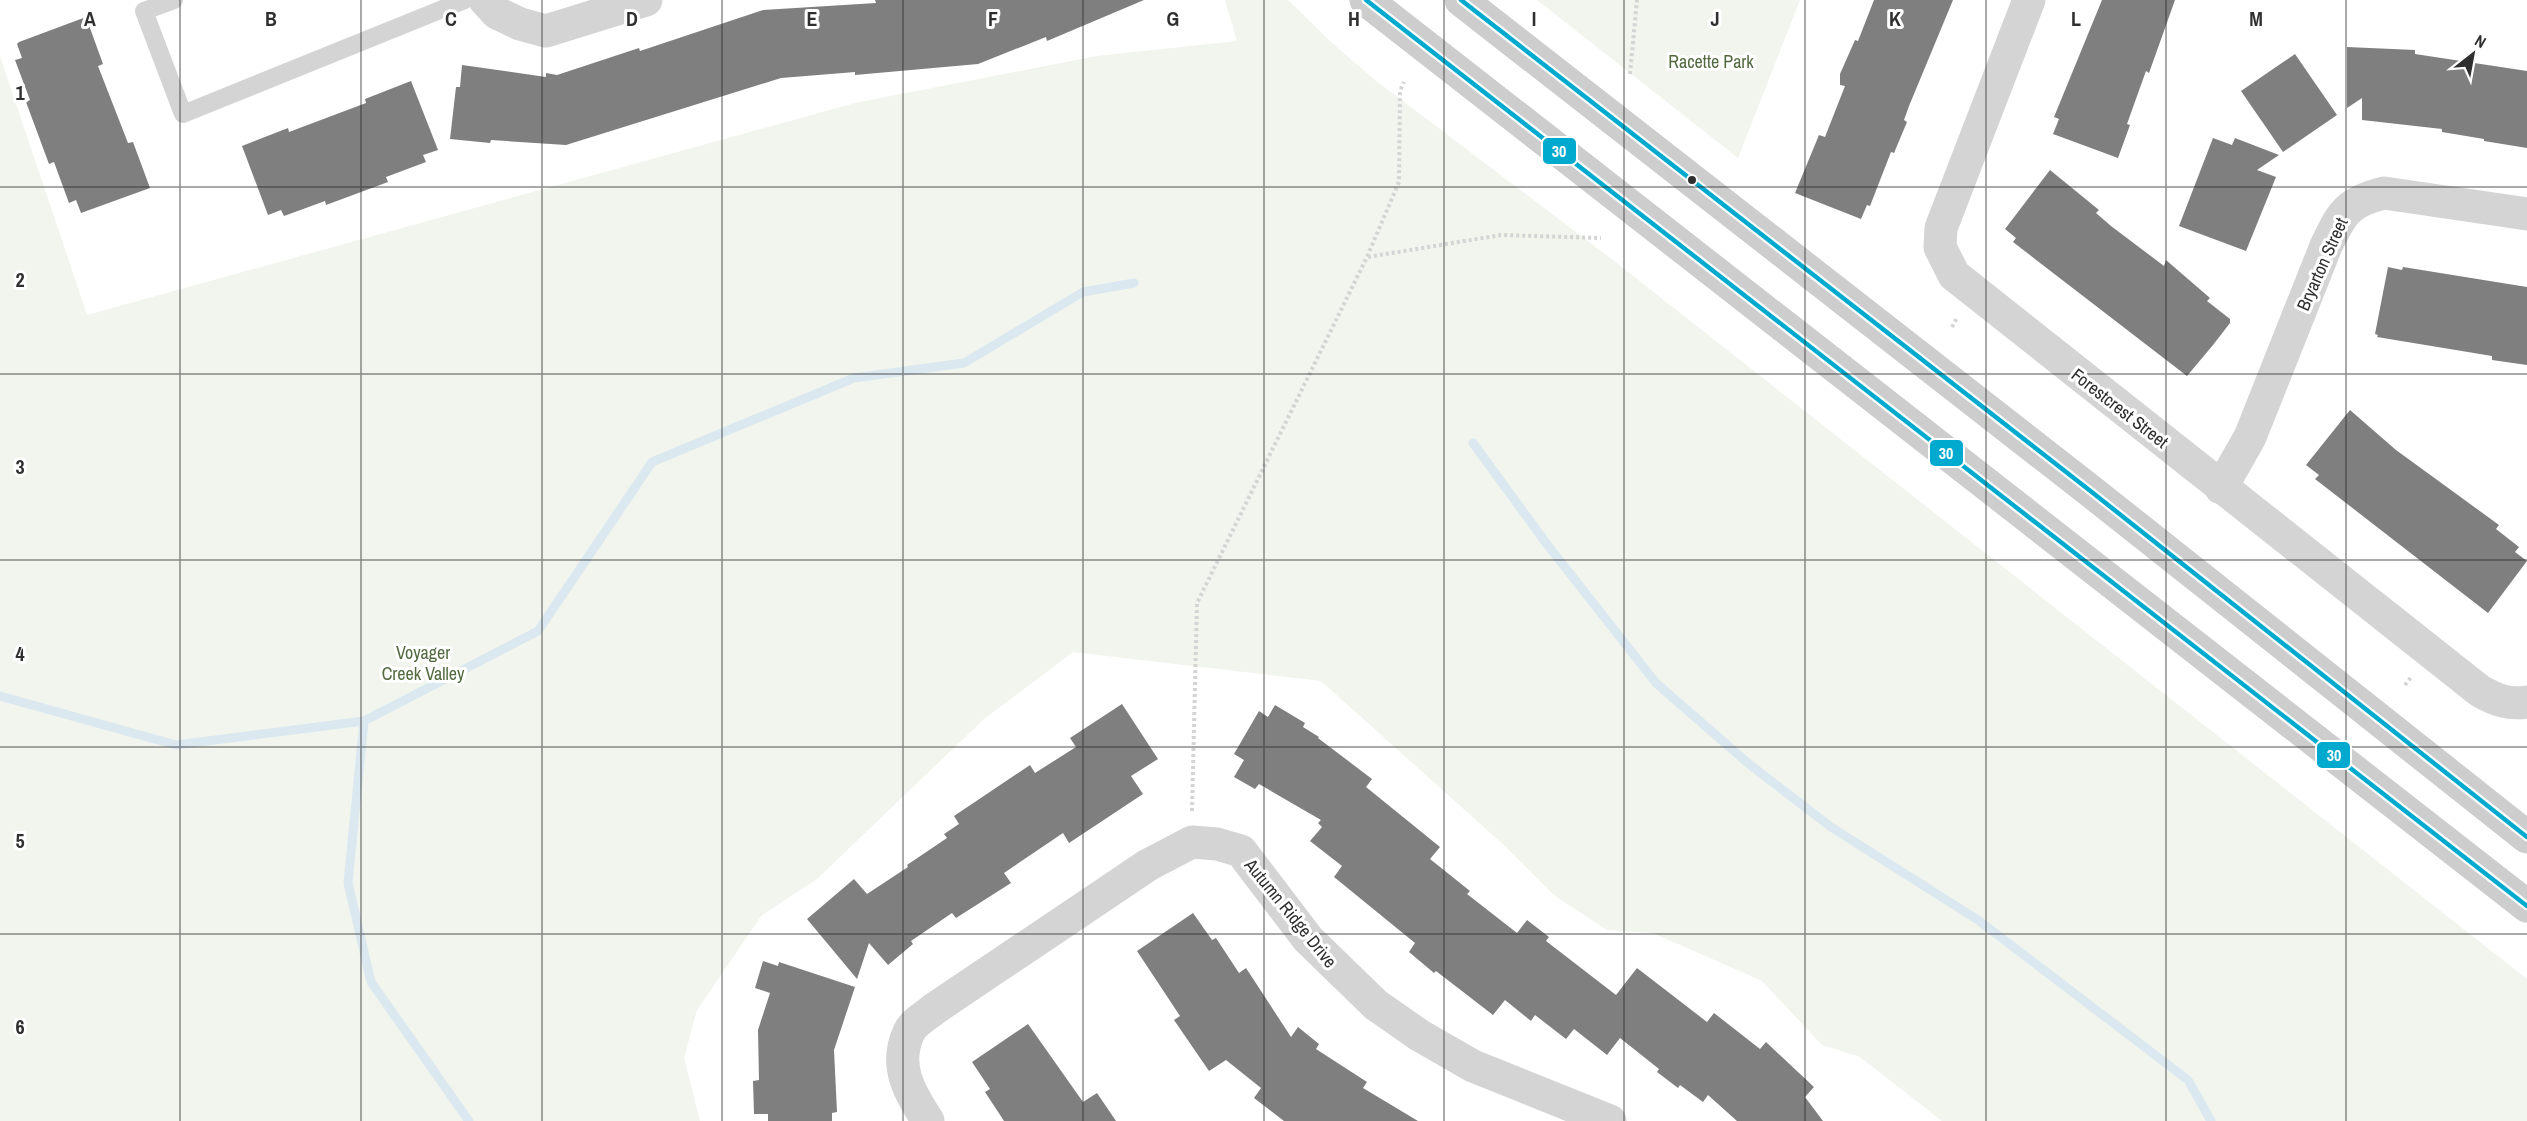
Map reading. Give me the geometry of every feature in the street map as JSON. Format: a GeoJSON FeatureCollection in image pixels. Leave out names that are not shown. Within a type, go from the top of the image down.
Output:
{"type":"FeatureCollection","features":[{"type":"Feature","properties":{"kind":"main road"},"geometry":{"type":"LineString","coordinates":[[1366,0],[2527,906]]}},
{"type":"Feature","properties":{"kind":"main road"},"geometry":{"type":"LineString","coordinates":[[1461,0],[2093,493],[2527,837]]}},
{"type":"Feature","properties":{"kind":"street"},"geometry":{"type":"LineString","coordinates":[[485,0],[497,13],[520,24],[546,31],[645,0]]}},
{"type":"Feature","properties":{"kind":"street","name":"Forestcrest Street"},"geometry":{"type":"LineString","coordinates":[[2029,0],[1941,228],[1940,247],[1954,275],[2221,488],[2480,690],[2497,700],[2516,704],[2527,702]]}},
{"type":"Feature","properties":{"kind":"street","name":"Bryarton Street"},"geometry":{"type":"LineString","coordinates":[[2221,488],[2250,437],[2326,246],[2340,216],[2350,205],[2384,192],[2527,214]]}},
{"type":"Feature","properties":{"kind":"street"},"geometry":{"type":"LineString","coordinates":[[928,1121],[908,1090],[902,1056],[910,1030],[934,1009],[1139,871],[1192,842]]}},
{"type":"Feature","properties":{"kind":"street","name":"Autumn Ridge Drive"},"geometry":{"type":"LineString","coordinates":[[1192,842],[1217,844],[1241,851],[1308,939],[1347,980],[1376,1005],[1419,1035],[1473,1066],[1610,1121]]}},
{"type":"Feature","properties":{"kind":"lane"},"geometry":{"type":"LineString","coordinates":[[174,0],[144,11],[183,114],[465,0]]}},
{"type":"Feature","properties":{"kind":"path"},"geometry":{"type":"LineString","coordinates":[[1630,74],[1636,0]]}},
{"type":"Feature","properties":{"kind":"path"},"geometry":{"type":"LineString","coordinates":[[1192,842],[1197,603],[1367,257],[1399,182],[1400,92],[1404,82]]}},
{"type":"Feature","properties":{"kind":"path"},"geometry":{"type":"LineString","coordinates":[[1367,257],[1501,235],[1600,238]]}},
{"type":"Feature","properties":{"kind":"green space","name":"Voyager Creek Valley"},"geometry":{"type":"Polygon","coordinates":[[[1225,0],[1288,0],[1332,43],[1375,80],[1609,257],[2527,979],[2527,1121],[1942,1121],[1860,1057],[1822,1045],[1762,981],[1653,933],[1607,930],[1555,896],[1506,847],[1321,681],[1073,652],[984,719],[817,879],[762,915],[697,1010],[684,1058],[700,1121],[0,1121],[0,56],[87,315],[855,103],[1097,56],[1237,41],[1225,0]]]}},
{"type":"Feature","properties":{"kind":"green space","name":"Racette Park"},"geometry":{"type":"Polygon","coordinates":[[[1537,0],[1800,0],[1738,158],[1537,0]]]}},
{"type":"Feature","properties":{"kind":"building"},"geometry":{"type":"Polygon","coordinates":[[[875,0],[1144,0],[1047,41],[1046,37],[978,64],[855,75],[855,72],[781,78],[566,145],[491,140],[490,143],[450,139],[456,87],[460,87],[462,65],[546,77],[546,73],[557,75],[639,48],[640,51],[763,10],[876,3],[875,0]]]}},
{"type":"Feature","properties":{"kind":"building"},"geometry":{"type":"Polygon","coordinates":[[[1874,0],[1953,0],[1909,106],[1904,120],[1907,122],[1894,153],[1891,152],[1870,206],[1867,205],[1861,219],[1795,193],[1819,135],[1825,137],[1845,86],[1840,85],[1840,74],[1855,40],[1858,41],[1874,0]]]}},
{"type":"Feature","properties":{"kind":"building"},"geometry":{"type":"Polygon","coordinates":[[[2102,0],[2175,0],[2149,73],[2146,71],[2127,124],[2130,125],[2118,158],[2053,134],[2059,119],[2054,117],[2102,0]]]}},
{"type":"Feature","properties":{"kind":"building"},"geometry":{"type":"Polygon","coordinates":[[[86,17],[103,64],[98,66],[128,143],[133,142],[150,188],[81,213],[76,200],[69,203],[54,162],[49,164],[26,102],[30,100],[15,60],[22,58],[17,44],[19,42],[86,17]]]}},
{"type":"Feature","properties":{"kind":"building"},"geometry":{"type":"Polygon","coordinates":[[[2347,47],[2415,50],[2415,54],[2527,71],[2527,148],[2442,132],[2442,129],[2362,120],[2362,98],[2347,108],[2347,47]]]}},
{"type":"Feature","properties":{"kind":"building"},"geometry":{"type":"Polygon","coordinates":[[[2295,54],[2337,115],[2283,152],[2241,91],[2295,54]]]}},
{"type":"Feature","properties":{"kind":"building"},"geometry":{"type":"Polygon","coordinates":[[[411,81],[438,150],[423,155],[426,162],[386,177],[388,182],[326,205],[325,201],[284,216],[281,210],[268,215],[242,146],[288,128],[289,132],[366,103],[365,99],[411,81]]]}},
{"type":"Feature","properties":{"kind":"building"},"geometry":{"type":"Polygon","coordinates":[[[2213,138],[2232,145],[2235,138],[2279,155],[2257,170],[2276,177],[2246,251],[2179,226],[2213,138]]]}},
{"type":"Feature","properties":{"kind":"building"},"geometry":{"type":"Polygon","coordinates":[[[2050,170],[2099,210],[2096,213],[2111,226],[2164,266],[2166,260],[2210,298],[2207,301],[2230,319],[2230,323],[2187,376],[2013,242],[2016,238],[2005,229],[2050,170]]]}},
{"type":"Feature","properties":{"kind":"building"},"geometry":{"type":"Polygon","coordinates":[[[2388,267],[2402,270],[2403,267],[2527,287],[2527,365],[2492,360],[2492,356],[2377,337],[2378,335],[2375,334],[2388,267]]]}},
{"type":"Feature","properties":{"kind":"building"},"geometry":{"type":"Polygon","coordinates":[[[2350,410],[2396,450],[2499,525],[2496,529],[2519,547],[2515,552],[2527,561],[2488,613],[2315,479],[2319,475],[2306,465],[2350,410]]]}},
{"type":"Feature","properties":{"kind":"building"},"geometry":{"type":"Polygon","coordinates":[[[1122,704],[1158,759],[1131,776],[1143,794],[1069,843],[1063,833],[1004,873],[1011,883],[956,918],[952,913],[911,941],[913,944],[888,965],[869,943],[857,979],[807,919],[854,879],[867,894],[908,867],[907,865],[947,838],[944,834],[959,824],[954,816],[1030,765],[1035,773],[1076,747],[1070,738],[1122,704]]]}},
{"type":"Feature","properties":{"kind":"building"},"geometry":{"type":"Polygon","coordinates":[[[1275,705],[1305,723],[1303,727],[1372,779],[1366,787],[1440,847],[1430,859],[1470,891],[1467,894],[1517,933],[1527,920],[1549,937],[1546,941],[1616,995],[1637,968],[1707,1022],[1714,1013],[1760,1049],[1766,1042],[1814,1087],[1805,1097],[1823,1121],[1737,1121],[1708,1095],[1703,1102],[1680,1085],[1678,1088],[1657,1072],[1659,1069],[1620,1038],[1607,1055],[1574,1029],[1566,1039],[1535,1015],[1531,1021],[1505,1000],[1493,1015],[1436,971],[1434,973],[1409,952],[1415,943],[1334,877],[1342,866],[1310,841],[1322,827],[1318,823],[1321,820],[1259,784],[1255,789],[1234,777],[1244,760],[1234,754],[1259,711],[1268,717],[1275,705]]]}},
{"type":"Feature","properties":{"kind":"building"},"geometry":{"type":"Polygon","coordinates":[[[1193,913],[1212,940],[1216,938],[1239,973],[1246,968],[1291,1037],[1298,1027],[1319,1044],[1316,1049],[1367,1082],[1363,1088],[1418,1121],[1284,1121],[1254,1098],[1261,1088],[1226,1060],[1209,1071],[1174,1020],[1180,1016],[1137,951],[1193,913]]]}},
{"type":"Feature","properties":{"kind":"building"},"geometry":{"type":"Polygon","coordinates":[[[763,961],[778,966],[779,962],[855,987],[834,1050],[837,1112],[832,1113],[832,1121],[768,1121],[768,1114],[754,1114],[753,1081],[759,1080],[758,1030],[770,993],[755,988],[763,961]]]}},
{"type":"Feature","properties":{"kind":"building"},"geometry":{"type":"Polygon","coordinates":[[[1028,1024],[1083,1102],[1097,1093],[1116,1121],[1004,1121],[985,1092],[990,1089],[972,1062],[1028,1024]]]}},
{"type":"Feature","properties":{"kind":"waterway"},"geometry":{"type":"LineString","coordinates":[[0,696],[176,745],[364,721],[538,631],[652,462],[854,378],[964,363],[1083,292],[1134,283]]}},
{"type":"Feature","properties":{"kind":"waterway"},"geometry":{"type":"LineString","coordinates":[[1473,443],[1546,543],[1656,683],[1749,764],[1831,827],[1978,920],[2188,1080],[2211,1121]]}},
{"type":"Feature","properties":{"kind":"waterway"},"geometry":{"type":"LineString","coordinates":[[364,721],[348,883],[371,982],[469,1121]]}},
{"type":"Feature","properties":{"kind":"transit line","name":"30"},"geometry":{"type":"LineString","coordinates":[[1366,0],[2527,906]]}},
{"type":"Feature","properties":{"kind":"transit line","name":"30"},"geometry":{"type":"LineString","coordinates":[[1461,0],[2093,493],[2527,837]]}}]}
